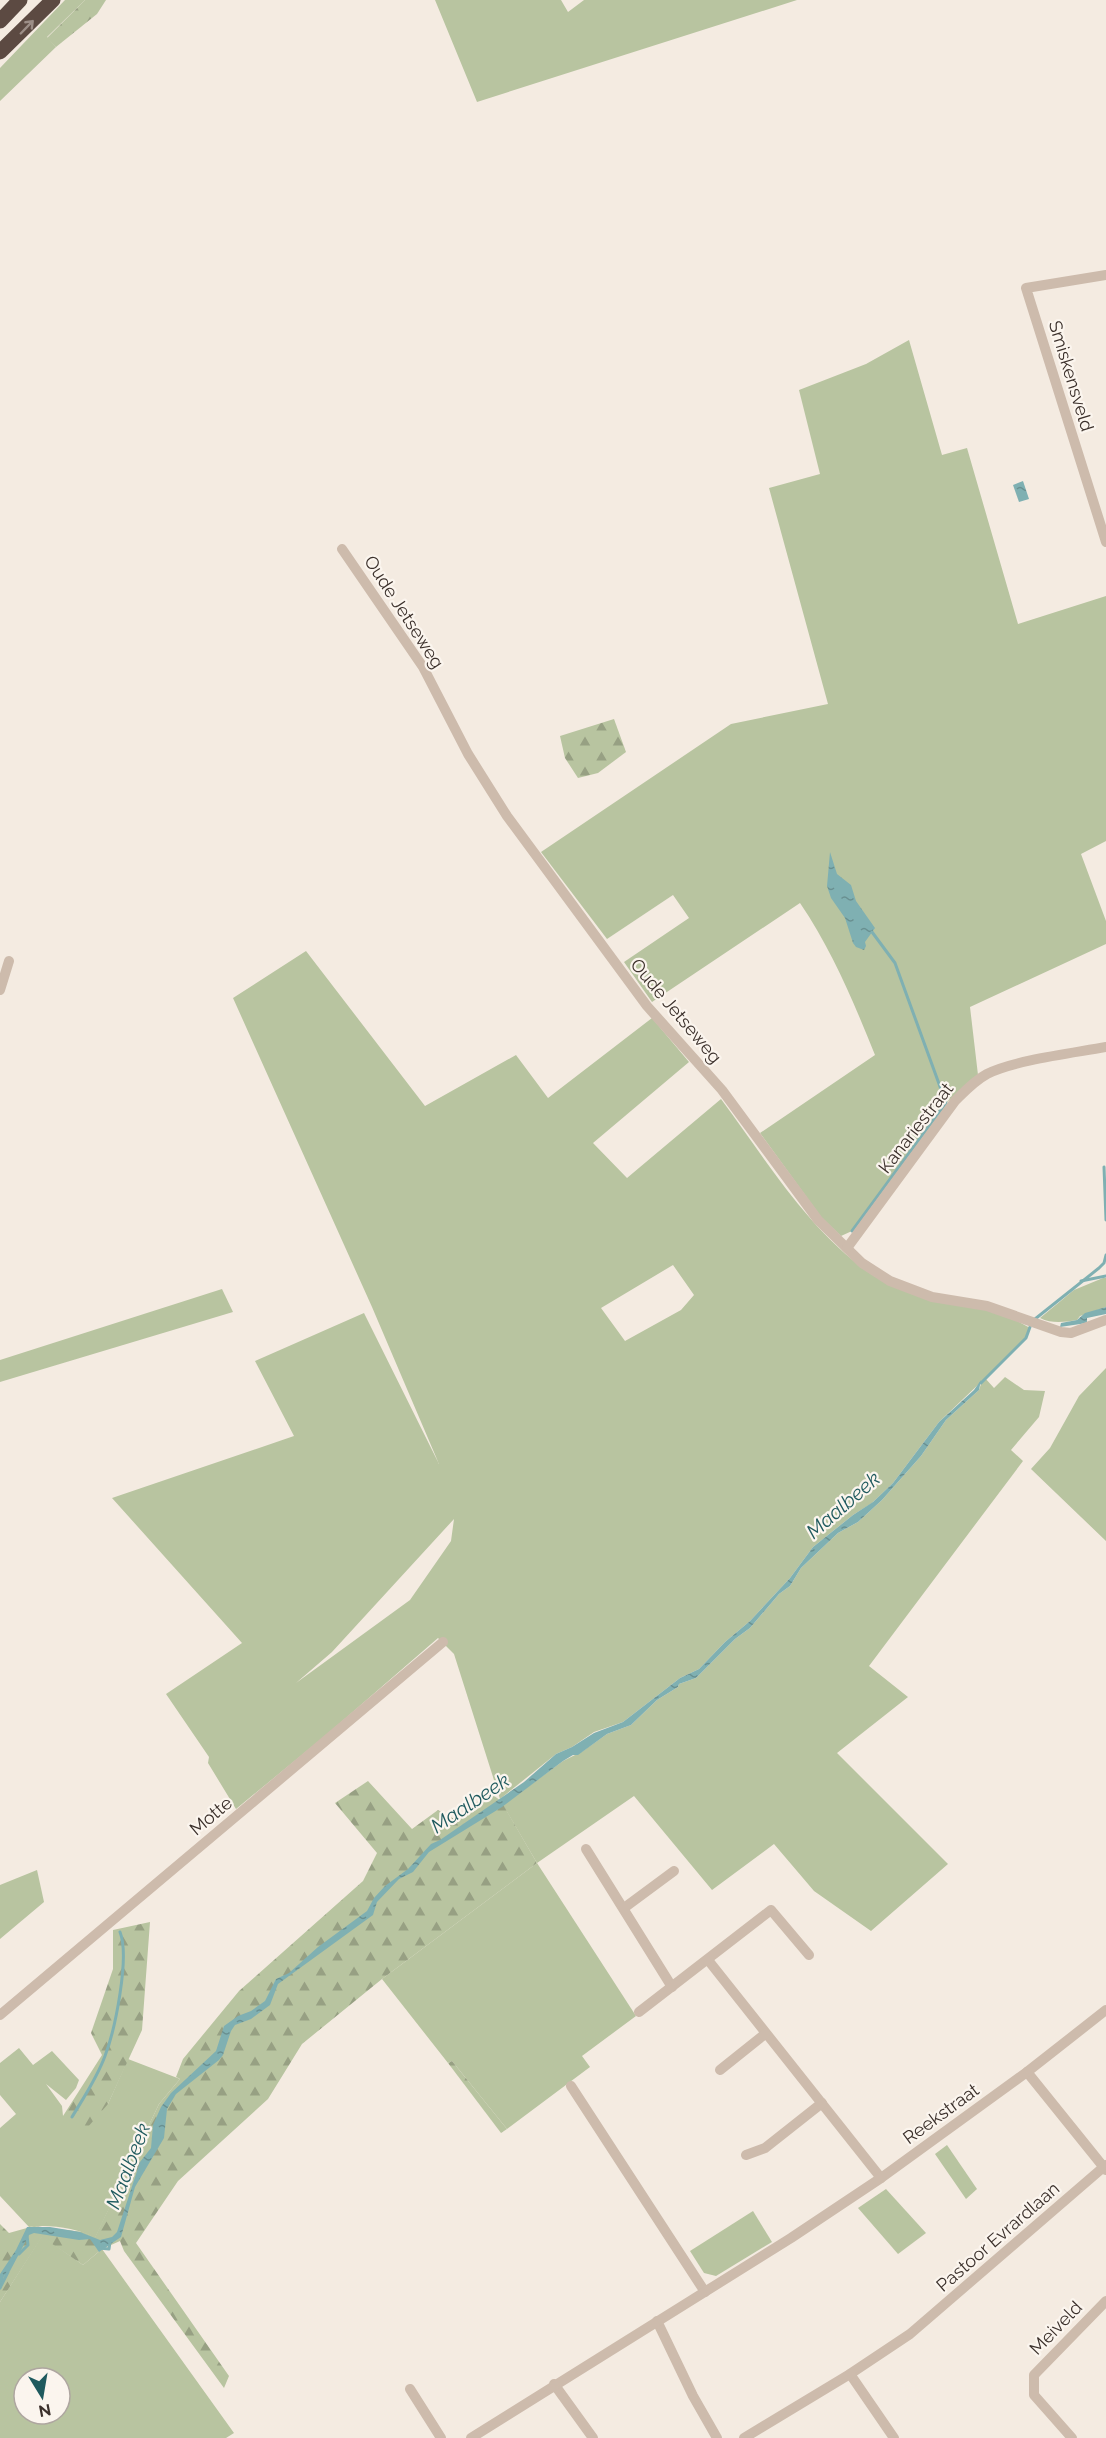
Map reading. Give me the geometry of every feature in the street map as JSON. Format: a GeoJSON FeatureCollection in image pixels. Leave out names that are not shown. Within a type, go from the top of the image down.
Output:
{"type":"FeatureCollection","features":[{"type":"Feature","properties":{"kind":"highway"},"geometry":{"type":"LineString","coordinates":[[0,21],[20,0]]}},
{"type":"Feature","properties":{"kind":"highway"},"geometry":{"type":"LineString","coordinates":[[0,52],[53,0]]}},
{"type":"Feature","properties":{"kind":"street","name":"Smiskensveld"},"geometry":{"type":"LineString","coordinates":[[1106,275],[1026,288],[1106,542]]}},
{"type":"Feature","properties":{"kind":"street","name":"Oude Jetseweg"},"geometry":{"type":"LineString","coordinates":[[342,549],[423,667],[468,754],[507,816],[647,1006],[722,1090],[818,1220],[862,1263],[890,1281],[932,1297],[987,1306],[1061,1332],[1071,1333],[1106,1320]]}},
{"type":"Feature","properties":{"kind":"street"},"geometry":{"type":"LineString","coordinates":[[0,990],[9,961]]}},
{"type":"Feature","properties":{"kind":"street","name":"Kanariestraat"},"geometry":{"type":"LineString","coordinates":[[847,1248],[955,1101],[973,1083],[990,1073],[1028,1062],[1106,1047]]}},
{"type":"Feature","properties":{"kind":"street","name":"Motte"},"geometry":{"type":"LineString","coordinates":[[0,2015],[443,1642]]}},
{"type":"Feature","properties":{"kind":"street"},"geometry":{"type":"LineString","coordinates":[[586,1849],[672,1987]]}},
{"type":"Feature","properties":{"kind":"street"},"geometry":{"type":"LineString","coordinates":[[624,1908],[674,1871]]}},
{"type":"Feature","properties":{"kind":"street"},"geometry":{"type":"LineString","coordinates":[[639,2012],[771,1910],[809,1955]]}},
{"type":"Feature","properties":{"kind":"street"},"geometry":{"type":"LineString","coordinates":[[708,1960],[881,2178]]}},
{"type":"Feature","properties":{"kind":"street","name":"Reekstraat"},"geometry":{"type":"LineString","coordinates":[[471,2438],[554,2384],[791,2238],[881,2178],[1027,2072],[1106,2010]]}},
{"type":"Feature","properties":{"kind":"street"},"geometry":{"type":"LineString","coordinates":[[720,2070],[765,2034]]}},
{"type":"Feature","properties":{"kind":"street"},"geometry":{"type":"LineString","coordinates":[[1027,2072],[1105,2167]]}},
{"type":"Feature","properties":{"kind":"street"},"geometry":{"type":"LineString","coordinates":[[571,2086],[705,2292]]}},
{"type":"Feature","properties":{"kind":"street"},"geometry":{"type":"LineString","coordinates":[[746,2155],[765,2148],[822,2103]]}},
{"type":"Feature","properties":{"kind":"street","name":"Pastoor Evrardlaan"},"geometry":{"type":"LineString","coordinates":[[744,2438],[850,2374],[910,2334],[1105,2167]]}},
{"type":"Feature","properties":{"kind":"street","name":"Meiveld"},"geometry":{"type":"LineString","coordinates":[[1072,2438],[1034,2395],[1034,2375],[1106,2301]]}},
{"type":"Feature","properties":{"kind":"street"},"geometry":{"type":"LineString","coordinates":[[657,2321],[693,2396],[717,2438]]}},
{"type":"Feature","properties":{"kind":"street"},"geometry":{"type":"LineString","coordinates":[[850,2374],[894,2438]]}},
{"type":"Feature","properties":{"kind":"street"},"geometry":{"type":"LineString","coordinates":[[554,2384],[593,2438]]}},
{"type":"Feature","properties":{"kind":"street"},"geometry":{"type":"LineString","coordinates":[[410,2389],[441,2438]]}},
{"type":"Feature","properties":{"kind":"green space"},"geometry":{"type":"Polygon","coordinates":[[[65,0],[85,0],[47,37],[56,47],[0,101],[0,68],[65,0]]]}},
{"type":"Feature","properties":{"kind":"green space"},"geometry":{"type":"Polygon","coordinates":[[[85,0],[106,0],[97,14],[56,47],[47,38],[85,0]]]}},
{"type":"Feature","properties":{"kind":"green space"},"geometry":{"type":"Polygon","coordinates":[[[435,0],[561,0],[568,12],[584,0],[797,0],[477,102],[435,0]]]}},
{"type":"Feature","properties":{"kind":"green space"},"geometry":{"type":"Polygon","coordinates":[[[909,340],[942,455],[967,448],[1018,624],[1106,596],[1106,841],[1081,854],[1106,921],[1106,944],[970,1007],[978,1075],[946,1103],[852,1231],[841,1236],[821,1217],[760,1133],[875,1055],[832,958],[800,903],[652,1002],[624,962],[689,918],[673,895],[607,939],[541,852],[731,724],[828,704],[769,488],[820,474],[799,390],[866,364],[909,340]]]}},
{"type":"Feature","properties":{"kind":"green space"},"geometry":{"type":"Polygon","coordinates":[[[614,719],[626,752],[598,773],[578,778],[565,758],[560,736],[614,719]]]}},
{"type":"Feature","properties":{"kind":"green space"},"geometry":{"type":"Polygon","coordinates":[[[306,951],[425,1106],[516,1055],[548,1098],[652,1018],[689,1062],[593,1143],[627,1178],[721,1099],[772,1171],[809,1217],[851,1258],[874,1276],[1012,1318],[1030,1328],[1026,1338],[985,1378],[994,1388],[1005,1377],[1024,1390],[1045,1391],[1039,1417],[1011,1450],[1023,1461],[869,1666],[908,1697],[837,1753],[948,1864],[871,1931],[814,1891],[774,1844],[712,1890],[634,1796],[537,1863],[503,1805],[563,1761],[583,1751],[607,1734],[631,1725],[657,1700],[678,1687],[679,1684],[696,1678],[735,1639],[750,1628],[779,1594],[790,1586],[801,1568],[838,1533],[858,1522],[882,1500],[921,1456],[946,1420],[979,1390],[982,1381],[939,1422],[893,1483],[872,1503],[813,1547],[790,1578],[750,1621],[725,1642],[699,1669],[680,1678],[623,1722],[594,1732],[572,1747],[556,1754],[500,1799],[454,1654],[438,1638],[236,1809],[208,1763],[209,1757],[166,1694],[242,1643],[112,1498],[294,1436],[255,1361],[364,1313],[439,1464],[372,1307],[233,998],[306,951]],[[673,1265],[601,1308],[625,1341],[681,1310],[694,1295],[673,1265]],[[454,1519],[332,1652],[296,1683],[410,1600],[451,1541],[454,1519]]]}},
{"type":"Feature","properties":{"kind":"green space"},"geometry":{"type":"Polygon","coordinates":[[[1106,1278],[1106,1307],[1080,1316],[1077,1320],[1054,1322],[1040,1318],[1074,1290],[1106,1278]]]}},
{"type":"Feature","properties":{"kind":"green space"},"geometry":{"type":"Polygon","coordinates":[[[222,1289],[233,1312],[0,1382],[0,1360],[222,1289]]]}},
{"type":"Feature","properties":{"kind":"green space"},"geometry":{"type":"Polygon","coordinates":[[[1106,1368],[1106,1541],[1031,1469],[1050,1448],[1079,1396],[1106,1368]]]}},
{"type":"Feature","properties":{"kind":"green space"},"geometry":{"type":"Polygon","coordinates":[[[368,1781],[412,1829],[438,1810],[456,1820],[489,1792],[501,1801],[537,1863],[382,1979],[302,2044],[268,2099],[178,2181],[136,2243],[229,2376],[224,2388],[124,2251],[120,2241],[102,2249],[83,2265],[42,2237],[0,2302],[0,2224],[9,2233],[34,2226],[83,2232],[95,2237],[159,2104],[180,2079],[176,2077],[183,2059],[239,1991],[363,1881],[377,1853],[335,1803],[368,1781]]]}},
{"type":"Feature","properties":{"kind":"green space"},"geometry":{"type":"Polygon","coordinates":[[[537,1863],[636,2016],[582,2056],[590,2067],[507,2129],[452,2061],[448,2063],[382,1979],[537,1863]]]}},
{"type":"Feature","properties":{"kind":"green space"},"geometry":{"type":"Polygon","coordinates":[[[37,1870],[44,1902],[0,1939],[0,1885],[37,1870]]]}},
{"type":"Feature","properties":{"kind":"green space"},"geometry":{"type":"Polygon","coordinates":[[[150,1922],[142,2030],[108,2104],[80,2136],[63,2116],[102,2055],[91,2033],[113,1969],[113,1930],[150,1922]]]}},
{"type":"Feature","properties":{"kind":"green space"},"geometry":{"type":"Polygon","coordinates":[[[19,2048],[33,2065],[52,2051],[79,2080],[76,2088],[66,2100],[46,2084],[62,2106],[63,2116],[108,2104],[128,2059],[180,2079],[159,2104],[95,2238],[63,2228],[29,2227],[0,2196],[0,2128],[16,2114],[0,2095],[0,2063],[19,2048]]]}},
{"type":"Feature","properties":{"kind":"green space"},"geometry":{"type":"Polygon","coordinates":[[[452,2061],[507,2129],[501,2133],[448,2063],[452,2061]]]}},
{"type":"Feature","properties":{"kind":"green space"},"geometry":{"type":"Polygon","coordinates":[[[947,2145],[977,2189],[966,2199],[935,2154],[947,2145]]]}},
{"type":"Feature","properties":{"kind":"green space"},"geometry":{"type":"Polygon","coordinates":[[[886,2189],[926,2233],[898,2254],[858,2208],[886,2189]]]}},
{"type":"Feature","properties":{"kind":"green space"},"geometry":{"type":"Polygon","coordinates":[[[753,2211],[772,2242],[716,2276],[704,2273],[690,2251],[753,2211]]]}},
{"type":"Feature","properties":{"kind":"green space"},"geometry":{"type":"Polygon","coordinates":[[[42,2236],[83,2265],[102,2249],[234,2433],[226,2438],[0,2438],[0,2302],[42,2236]]]}},
{"type":"Feature","properties":{"kind":"water"},"geometry":{"type":"Polygon","coordinates":[[[1023,481],[1029,499],[1019,502],[1013,485],[1023,481]]]}},
{"type":"Feature","properties":{"kind":"water"},"geometry":{"type":"Polygon","coordinates":[[[830,852],[837,874],[851,885],[856,901],[875,928],[865,942],[864,950],[853,943],[845,918],[831,898],[827,886],[830,852]]]}},
{"type":"Feature","properties":{"kind":"water"},"geometry":{"type":"Polygon","coordinates":[[[1106,1307],[1106,1314],[1087,1318],[1087,1323],[1060,1327],[1061,1323],[1077,1320],[1085,1313],[1106,1307]]]}},
{"type":"Feature","properties":{"kind":"water"},"geometry":{"type":"Polygon","coordinates":[[[981,1380],[979,1390],[946,1420],[921,1456],[882,1500],[858,1522],[838,1533],[801,1568],[790,1586],[779,1594],[750,1628],[735,1639],[696,1678],[679,1684],[678,1687],[657,1700],[631,1725],[607,1734],[578,1755],[573,1755],[563,1761],[502,1807],[429,1852],[413,1872],[399,1879],[377,1902],[373,1915],[278,1984],[270,2005],[251,2019],[235,2025],[219,2060],[176,2094],[167,2109],[164,2138],[135,2187],[121,2237],[99,2252],[90,2239],[79,2240],[34,2233],[29,2235],[10,2271],[4,2276],[0,2290],[0,2274],[16,2250],[27,2227],[50,2227],[80,2232],[100,2240],[112,2237],[117,2232],[140,2162],[151,2148],[153,2125],[161,2107],[171,2093],[216,2051],[224,2026],[265,2001],[276,1979],[289,1973],[318,1947],[367,1911],[374,1898],[385,1886],[408,1869],[431,1844],[524,1782],[556,1754],[594,1733],[623,1722],[680,1678],[699,1669],[725,1642],[750,1621],[790,1578],[813,1547],[873,1502],[893,1483],[939,1422],[974,1390],[981,1380]]]}},
{"type":"Feature","properties":{"kind":"waterway"},"geometry":{"type":"LineString","coordinates":[[852,1231],[946,1103],[895,963],[872,932]]}},
{"type":"Feature","properties":{"kind":"waterway"},"geometry":{"type":"LineString","coordinates":[[1104,1167],[1106,1220]]}},
{"type":"Feature","properties":{"kind":"waterway"},"geometry":{"type":"LineString","coordinates":[[1035,1319],[1099,1268],[1104,1263],[1106,1255]]}},
{"type":"Feature","properties":{"kind":"waterway"},"geometry":{"type":"LineString","coordinates":[[1081,1281],[1106,1276]]}},
{"type":"Feature","properties":{"kind":"waterway","name":"Maalbeek"},"geometry":{"type":"LineString","coordinates":[[981,1383],[1026,1338],[1030,1327]]}},
{"type":"Feature","properties":{"kind":"waterway"},"geometry":{"type":"LineString","coordinates":[[72,2117],[98,2072],[113,2029],[122,1975],[123,1943],[120,1932]]}},
{"type":"Feature","properties":{"kind":"waterway","name":"Maalbeek"},"geometry":{"type":"LineString","coordinates":[[19,2254],[28,2245],[27,2235]]}},
{"type":"Feature","properties":{"kind":"waterway","name":"Maalbeek"},"geometry":{"type":"LineString","coordinates":[[99,2248],[109,2249],[110,2242]]}},
{"type":"Feature","properties":{"kind":"waterway","name":"Maalbeek"},"geometry":{"type":"LineString","coordinates":[[0,2288],[8,2272]]}}]}
